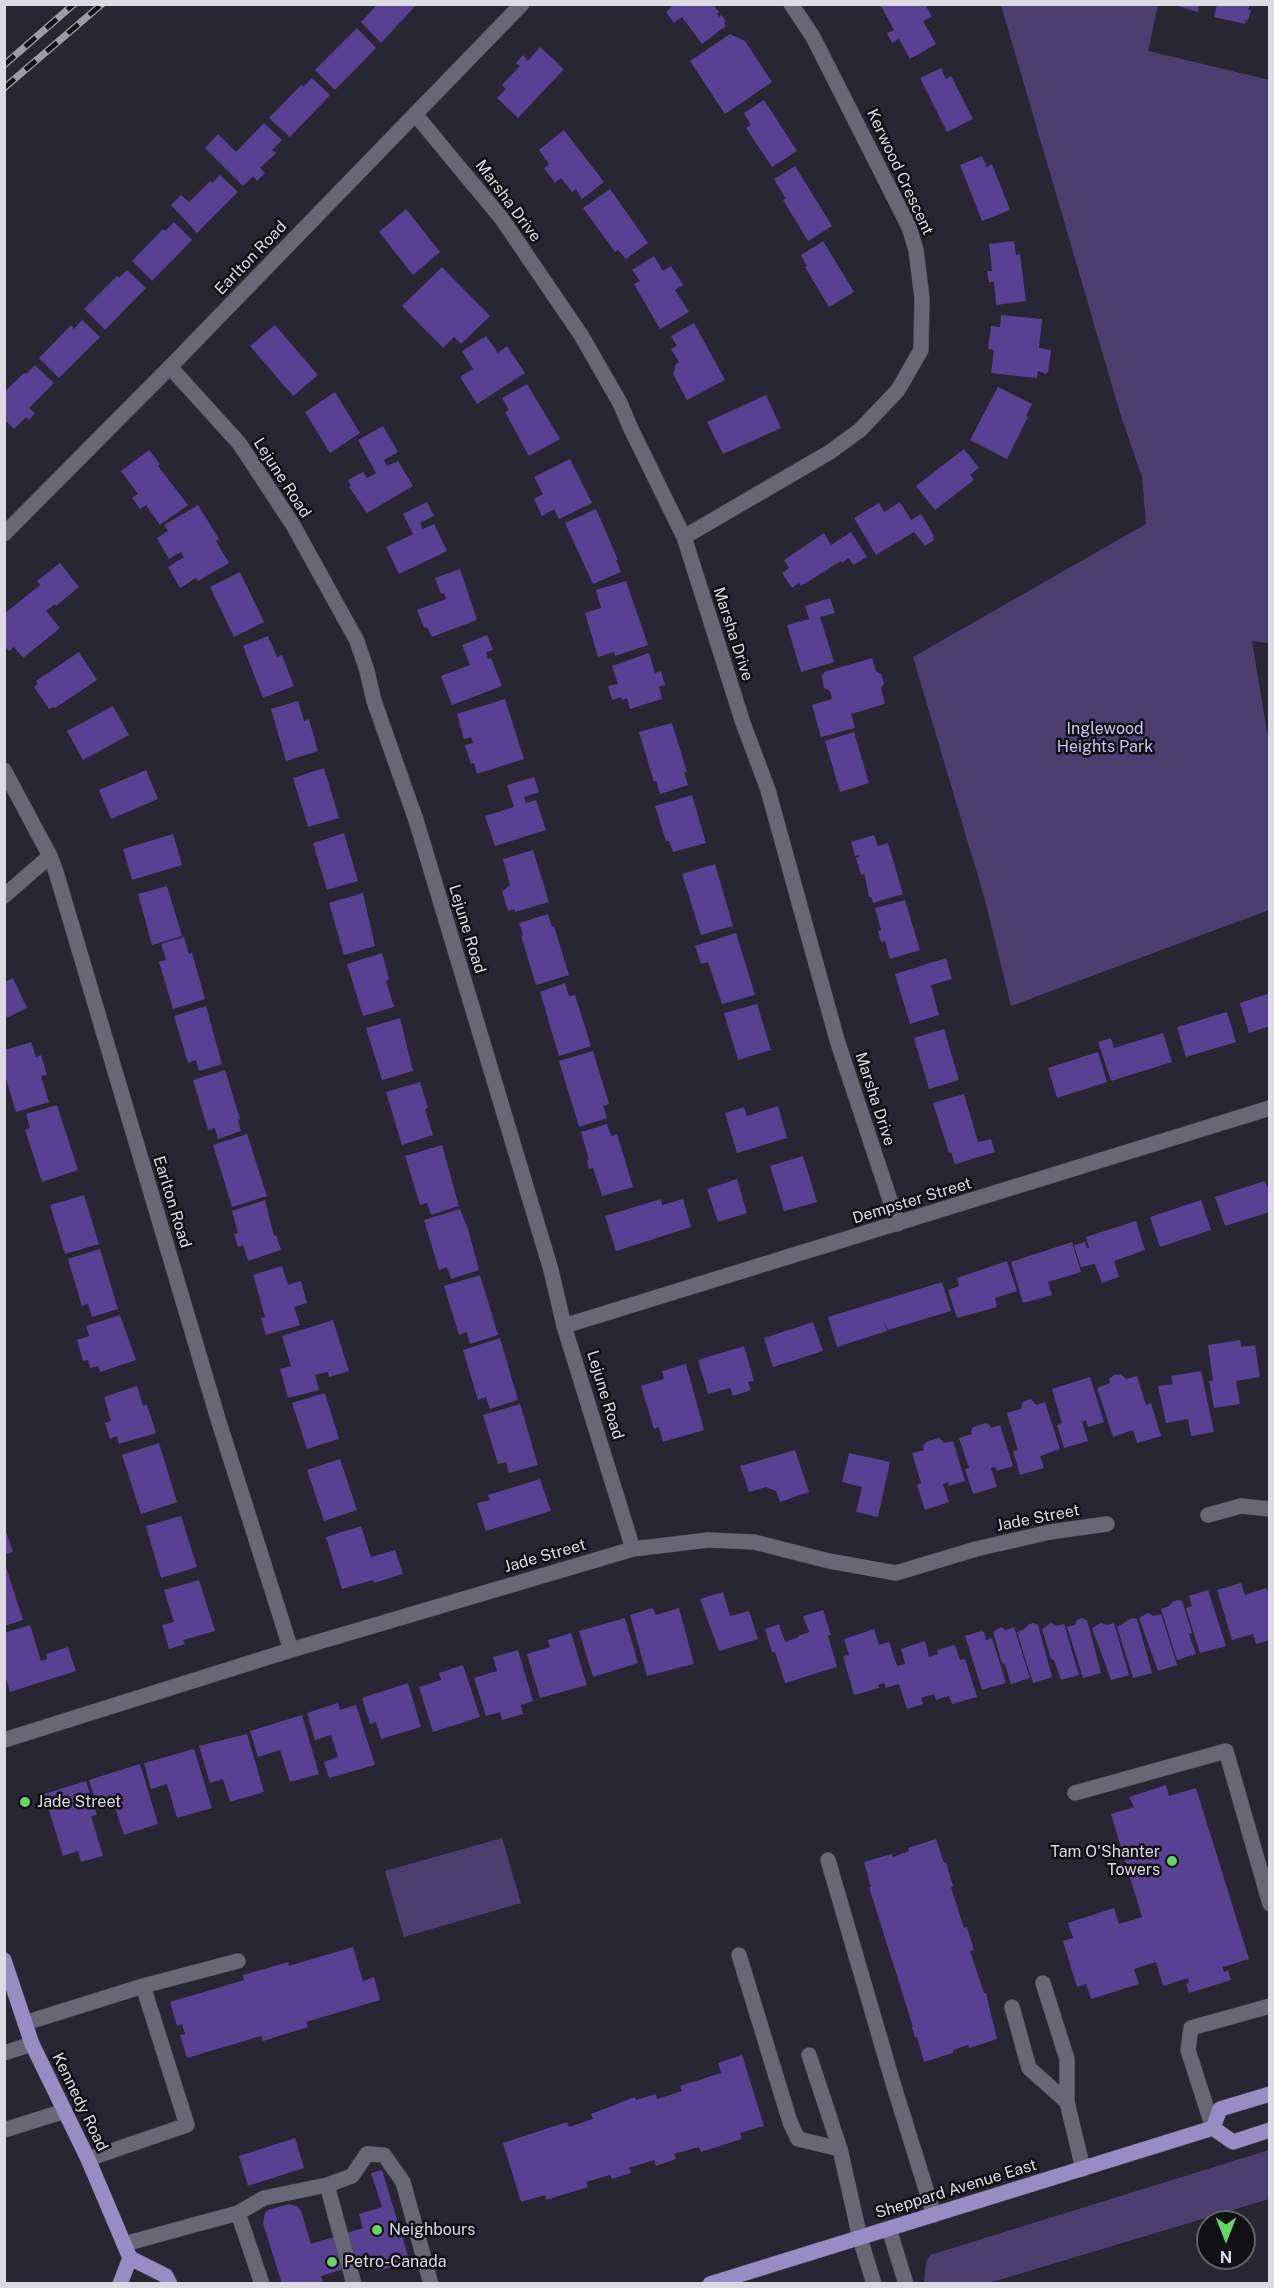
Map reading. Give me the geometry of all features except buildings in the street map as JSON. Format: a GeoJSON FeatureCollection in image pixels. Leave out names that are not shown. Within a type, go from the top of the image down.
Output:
{"type":"FeatureCollection","features":[{"type":"Feature","properties":{"kind":"main road","name":"Kennedy Road"},"geometry":{"type":"LineString","coordinates":[[4,1960],[32,2044],[88,2159],[127,2251]]}},
{"type":"Feature","properties":{"kind":"main road"},"geometry":{"type":"LineString","coordinates":[[1269,2094],[1220,2109],[1213,2128],[1233,2142],[1269,2130]]}},
{"type":"Feature","properties":{"kind":"main road","name":"Sheppard Avenue East"},"geometry":{"type":"LineString","coordinates":[[710,2283],[1213,2128]]}},
{"type":"Feature","properties":{"kind":"main road"},"geometry":{"type":"LineString","coordinates":[[120,2283],[127,2251],[166,2276],[170,2283]]}},
{"type":"Feature","properties":{"kind":"street","name":"Earlton Road"},"geometry":{"type":"LineString","coordinates":[[4,534],[170,367],[522,4]]}},
{"type":"Feature","properties":{"kind":"street","name":"Kerwood Crescent"},"geometry":{"type":"LineString","coordinates":[[684,537],[830,452],[860,430],[898,390],[921,350],[921,288],[916,250],[909,227],[818,47],[791,4]]}},
{"type":"Feature","properties":{"kind":"street","name":"Marsha Drive"},"geometry":{"type":"LineString","coordinates":[[416,114],[502,219],[581,335],[621,403],[631,429],[684,537],[743,723],[768,790],[837,1040],[898,1224]]}},
{"type":"Feature","properties":{"kind":"street","name":"Lejune Road"},"geometry":{"type":"LineString","coordinates":[[170,367],[239,443],[292,525],[357,641],[374,701],[416,820],[550,1270],[564,1326],[633,1549]]}},
{"type":"Feature","properties":{"kind":"street","name":"Earlton Road"},"geometry":{"type":"LineString","coordinates":[[4,770],[50,856],[218,1419],[291,1650]]}},
{"type":"Feature","properties":{"kind":"street"},"geometry":{"type":"LineString","coordinates":[[4,896],[50,856]]}},
{"type":"Feature","properties":{"kind":"street","name":"Dempster Street"},"geometry":{"type":"LineString","coordinates":[[564,1326],[1269,1108]]}},
{"type":"Feature","properties":{"kind":"street"},"geometry":{"type":"LineString","coordinates":[[1208,1515],[1241,1506],[1269,1509]]}},
{"type":"Feature","properties":{"kind":"street","name":"Jade Street"},"geometry":{"type":"LineString","coordinates":[[4,1740],[291,1650],[633,1549],[708,1540],[754,1542],[829,1561],[896,1573],[976,1549],[1050,1532],[1107,1524]]}},
{"type":"Feature","properties":{"kind":"street"},"geometry":{"type":"LineString","coordinates":[[1075,1792],[1226,1751],[1269,1904]]}},
{"type":"Feature","properties":{"kind":"street"},"geometry":{"type":"LineString","coordinates":[[828,1860],[934,2215]]}},
{"type":"Feature","properties":{"kind":"street"},"geometry":{"type":"LineString","coordinates":[[739,1955],[790,2122],[798,2139],[840,2150]]}},
{"type":"Feature","properties":{"kind":"street"},"geometry":{"type":"LineString","coordinates":[[25,2023],[143,1986],[238,1961]]}},
{"type":"Feature","properties":{"kind":"street"},"geometry":{"type":"LineString","coordinates":[[1043,1983],[1066,2059],[1066,2102],[1083,2169]]}},
{"type":"Feature","properties":{"kind":"street"},"geometry":{"type":"LineString","coordinates":[[88,2159],[187,2125],[143,1986]]}},
{"type":"Feature","properties":{"kind":"street"},"geometry":{"type":"LineString","coordinates":[[1213,2128],[1188,2050],[1191,2028],[1269,2006]]}},
{"type":"Feature","properties":{"kind":"street"},"geometry":{"type":"LineString","coordinates":[[1012,2007],[1029,2068],[1066,2102]]}},
{"type":"Feature","properties":{"kind":"street"},"geometry":{"type":"LineString","coordinates":[[4,2053],[32,2044]]}},
{"type":"Feature","properties":{"kind":"street"},"geometry":{"type":"LineString","coordinates":[[809,2055],[840,2150],[860,2238],[874,2283]]}},
{"type":"Feature","properties":{"kind":"street"},"geometry":{"type":"LineString","coordinates":[[4,2130],[65,2111]]}},
{"type":"Feature","properties":{"kind":"street"},"geometry":{"type":"LineString","coordinates":[[127,2251],[238,2213],[264,2198],[327,2185],[352,2176],[367,2154],[384,2155],[403,2182],[431,2283]]}},
{"type":"Feature","properties":{"kind":"street"},"geometry":{"type":"LineString","coordinates":[[327,2185],[354,2283]]}},
{"type":"Feature","properties":{"kind":"street"},"geometry":{"type":"LineString","coordinates":[[238,2213],[262,2283]]}},
{"type":"Feature","properties":{"kind":"street"},"geometry":{"type":"LineString","coordinates":[[890,2229],[906,2283]]}},
{"type":"Feature","properties":{"kind":"green space","name":"Inglewood Heights Park"},"geometry":{"type":"Polygon","coordinates":[[[1001,5],[1158,5],[1148,51],[1270,80],[1269,643],[1252,641],[1269,744],[1269,910],[1011,1006],[985,900],[913,657],[1146,524],[1142,477],[1120,413],[1001,5]]]}},
{"type":"Feature","properties":{"kind":"green space"},"geometry":{"type":"Polygon","coordinates":[[[502,1838],[521,1903],[404,1937],[385,1871],[502,1838]]]}},
{"type":"Feature","properties":{"kind":"green space"},"geometry":{"type":"Polygon","coordinates":[[[1269,2150],[1269,2199],[1232,2210],[1196,2210],[1196,2221],[989,2283],[924,2283],[926,2262],[930,2255],[1269,2150]]]}},
{"type":"Feature","properties":{"kind":"railway"},"geometry":{"type":"LineString","coordinates":[[4,65],[74,4]]}},
{"type":"Feature","properties":{"kind":"railway"},"geometry":{"type":"LineString","coordinates":[[4,88],[102,4]]}},
{"type":"Feature","properties":{"kind":"place","name":"Jade Street"},"geometry":{"type":"Point","coordinates":[25,1802]}},
{"type":"Feature","properties":{"kind":"place","name":"Tam O'Shanter Towers"},"geometry":{"type":"Point","coordinates":[1172,1861]}},
{"type":"Feature","properties":{"kind":"place","name":"Neighbours"},"geometry":{"type":"Point","coordinates":[377,2230]}},
{"type":"Feature","properties":{"kind":"place","name":"Petro-Canada"},"geometry":{"type":"Point","coordinates":[332,2262]}}]}
